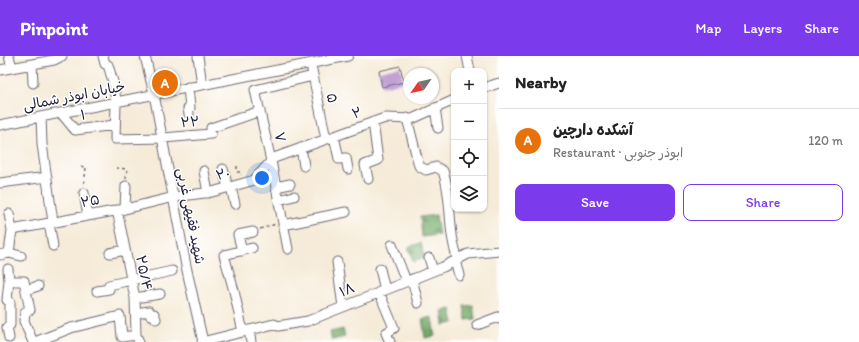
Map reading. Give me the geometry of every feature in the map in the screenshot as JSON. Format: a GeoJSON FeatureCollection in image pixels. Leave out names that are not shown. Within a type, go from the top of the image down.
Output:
{"type":"FeatureCollection","features":[{"type":"Feature","properties":{"kind":"street"},"geometry":{"type":"LineString","coordinates":[[9,56],[12,68]]}},
{"type":"Feature","properties":{"kind":"street"},"geometry":{"type":"LineString","coordinates":[[0,70],[54,60],[62,56]]}},
{"type":"Feature","properties":{"kind":"street"},"geometry":{"type":"LineString","coordinates":[[103,56],[105,64],[108,65],[114,85],[116,102],[115,139],[162,138]]}},
{"type":"Feature","properties":{"kind":"street","name":"شهید فقیهی غربی"},"geometry":{"type":"LineString","coordinates":[[145,56],[154,94],[186,266],[203,342]]}},
{"type":"Feature","properties":{"kind":"street"},"geometry":{"type":"LineString","coordinates":[[198,56],[202,85]]}},
{"type":"Feature","properties":{"kind":"street","name":"خیابان ابوذر شمالی"},"geometry":{"type":"LineString","coordinates":[[0,125],[202,85],[316,60],[348,56]]}},
{"type":"Feature","properties":{"kind":"street"},"geometry":{"type":"LineString","coordinates":[[467,56],[469,68]]}},
{"type":"Feature","properties":{"kind":"street","name":"۵"},"geometry":{"type":"LineString","coordinates":[[316,60],[313,76],[330,138],[339,159],[346,158],[348,169]]}},
{"type":"Feature","properties":{"kind":"street"},"geometry":{"type":"LineString","coordinates":[[32,64],[33,83]]}},
{"type":"Feature","properties":{"kind":"street","name":"۷"},"geometry":{"type":"LineString","coordinates":[[288,249],[272,161],[261,130],[260,111],[255,90],[313,76]]}},
{"type":"Feature","properties":{"kind":"street"},"geometry":{"type":"LineString","coordinates":[[487,87],[499,83]]}},
{"type":"Feature","properties":{"kind":"street"},"geometry":{"type":"LineString","coordinates":[[188,87],[190,108],[188,109],[189,114]]}},
{"type":"Feature","properties":{"kind":"street","name":"۲"},"geometry":{"type":"LineString","coordinates":[[272,161],[274,158],[373,122],[385,118],[412,118],[451,101]]}},
{"type":"Feature","properties":{"kind":"street"},"geometry":{"type":"LineString","coordinates":[[435,108],[438,128]]}},
{"type":"Feature","properties":{"kind":"street","name":"۲۲"},"geometry":{"type":"LineString","coordinates":[[162,138],[210,134],[211,128],[260,111]]}},
{"type":"Feature","properties":{"kind":"street","name":"۱"},"geometry":{"type":"LineString","coordinates":[[61,113],[75,130],[116,125]]}},
{"type":"Feature","properties":{"kind":"street"},"geometry":{"type":"LineString","coordinates":[[41,117],[42,144],[47,177],[53,246]]}},
{"type":"Feature","properties":{"kind":"street"},"geometry":{"type":"LineString","coordinates":[[407,118],[419,166],[426,170],[436,167],[443,171],[446,180],[450,201],[451,232],[459,275]]}},
{"type":"Feature","properties":{"kind":"street"},"geometry":{"type":"LineString","coordinates":[[368,179],[365,164],[378,160],[373,122]]}},
{"type":"Feature","properties":{"kind":"street"},"geometry":{"type":"LineString","coordinates":[[301,148],[304,166]]}},
{"type":"Feature","properties":{"kind":"street","name":"۲۰"},"geometry":{"type":"LineString","coordinates":[[174,197],[208,193],[254,180],[272,161]]}},
{"type":"Feature","properties":{"kind":"street"},"geometry":{"type":"LineString","coordinates":[[224,169],[235,204]]}},
{"type":"Feature","properties":{"kind":"street"},"geometry":{"type":"LineString","coordinates":[[204,171],[208,193]]}},
{"type":"Feature","properties":{"kind":"street"},"geometry":{"type":"LineString","coordinates":[[0,183],[47,177]]}},
{"type":"Feature","properties":{"kind":"street"},"geometry":{"type":"LineString","coordinates":[[276,187],[290,184]]}},
{"type":"Feature","properties":{"kind":"street","name":"۲۵/۴"},"geometry":{"type":"LineString","coordinates":[[126,186],[121,209],[125,250],[135,298],[138,338]]}},
{"type":"Feature","properties":{"kind":"street"},"geometry":{"type":"LineString","coordinates":[[84,193],[88,216]]}},
{"type":"Feature","properties":{"kind":"street"},"geometry":{"type":"LineString","coordinates":[[279,200],[294,196]]}},
{"type":"Feature","properties":{"kind":"street","name":"۲۵"},"geometry":{"type":"LineString","coordinates":[[12,230],[88,216],[174,197]]}},
{"type":"Feature","properties":{"kind":"street"},"geometry":{"type":"LineString","coordinates":[[283,224],[346,212]]}},
{"type":"Feature","properties":{"kind":"street"},"geometry":{"type":"LineString","coordinates":[[9,214],[12,230],[10,253]]}},
{"type":"Feature","properties":{"kind":"street"},"geometry":{"type":"LineString","coordinates":[[242,251],[238,235],[253,232]]}},
{"type":"Feature","properties":{"kind":"street"},"geometry":{"type":"LineString","coordinates":[[392,245],[418,302]]}},
{"type":"Feature","properties":{"kind":"street"},"geometry":{"type":"LineString","coordinates":[[251,342],[246,331],[224,255],[252,248]]}},
{"type":"Feature","properties":{"kind":"street"},"geometry":{"type":"LineString","coordinates":[[110,253],[125,250]]}},
{"type":"Feature","properties":{"kind":"street","name":"۱۸"},"geometry":{"type":"LineString","coordinates":[[203,342],[274,324],[278,326],[308,321],[443,267],[468,254],[499,251]]}},
{"type":"Feature","properties":{"kind":"street"},"geometry":{"type":"LineString","coordinates":[[0,255],[10,253],[22,256]]}},
{"type":"Feature","properties":{"kind":"street"},"geometry":{"type":"LineString","coordinates":[[429,258],[433,270]]}},
{"type":"Feature","properties":{"kind":"street"},"geometry":{"type":"LineString","coordinates":[[337,262],[343,307]]}},
{"type":"Feature","properties":{"kind":"street"},"geometry":{"type":"LineString","coordinates":[[380,268],[382,291],[394,328],[386,334],[390,342]]}},
{"type":"Feature","properties":{"kind":"street"},"geometry":{"type":"LineString","coordinates":[[8,269],[9,281],[7,300],[10,302],[10,325],[7,327],[9,338]]}},
{"type":"Feature","properties":{"kind":"street"},"geometry":{"type":"LineString","coordinates":[[97,291],[109,289],[109,285],[172,271]]}},
{"type":"Feature","properties":{"kind":"street"},"geometry":{"type":"LineString","coordinates":[[9,281],[24,281],[30,310],[25,312],[24,321],[34,342],[71,328],[120,316],[122,337],[138,338]]}},
{"type":"Feature","properties":{"kind":"street"},"geometry":{"type":"LineString","coordinates":[[26,290],[38,286]]}},
{"type":"Feature","properties":{"kind":"street"},"geometry":{"type":"LineString","coordinates":[[135,298],[160,294]]}},
{"type":"Feature","properties":{"kind":"street"},"geometry":{"type":"LineString","coordinates":[[136,313],[149,311],[150,315],[154,314],[156,319]]}},
{"type":"Feature","properties":{"kind":"street"},"geometry":{"type":"LineString","coordinates":[[477,325],[498,317],[499,319]]}},
{"type":"Feature","properties":{"kind":"path"},"geometry":{"type":"LineString","coordinates":[[237,166],[237,172],[240,172],[244,183]]}},
{"type":"Feature","properties":{"kind":"path"},"geometry":{"type":"LineString","coordinates":[[81,167],[86,167],[84,193]]}},
{"type":"Feature","properties":{"kind":"path"},"geometry":{"type":"LineString","coordinates":[[116,168],[126,169],[126,186]]}},
{"type":"Feature","properties":{"kind":"path"},"geometry":{"type":"LineString","coordinates":[[253,232],[283,224]]}},
{"type":"Feature","properties":{"kind":"green space"},"geometry":{"type":"Polygon","coordinates":[[[436,215],[439,235],[422,237],[420,217],[436,215]]]}},
{"type":"Feature","properties":{"kind":"green space"},"geometry":{"type":"Polygon","coordinates":[[[421,243],[425,258],[413,262],[408,247],[421,243]]]}},
{"type":"Feature","properties":{"kind":"green space"},"geometry":{"type":"Polygon","coordinates":[[[473,305],[475,319],[466,320],[464,306],[473,305]]]}},
{"type":"Feature","properties":{"kind":"green space"},"geometry":{"type":"Polygon","coordinates":[[[451,309],[454,323],[444,325],[442,311],[451,309]]]}},
{"type":"Feature","properties":{"kind":"green space"},"geometry":{"type":"Polygon","coordinates":[[[432,317],[435,336],[425,338],[422,319],[432,317]]]}},
{"type":"Feature","properties":{"kind":"green space"},"geometry":{"type":"Polygon","coordinates":[[[343,329],[345,337],[332,340],[330,332],[343,329]]]}},
{"type":"Feature","properties":{"kind":"building"},"geometry":{"type":"Polygon","coordinates":[[[400,66],[403,82],[382,87],[379,71],[400,66]]]}},
{"type":"Feature","properties":{"kind":"place","name":"آشکده دارچین"},"geometry":{"type":"Point","coordinates":[165,83]}}]}
